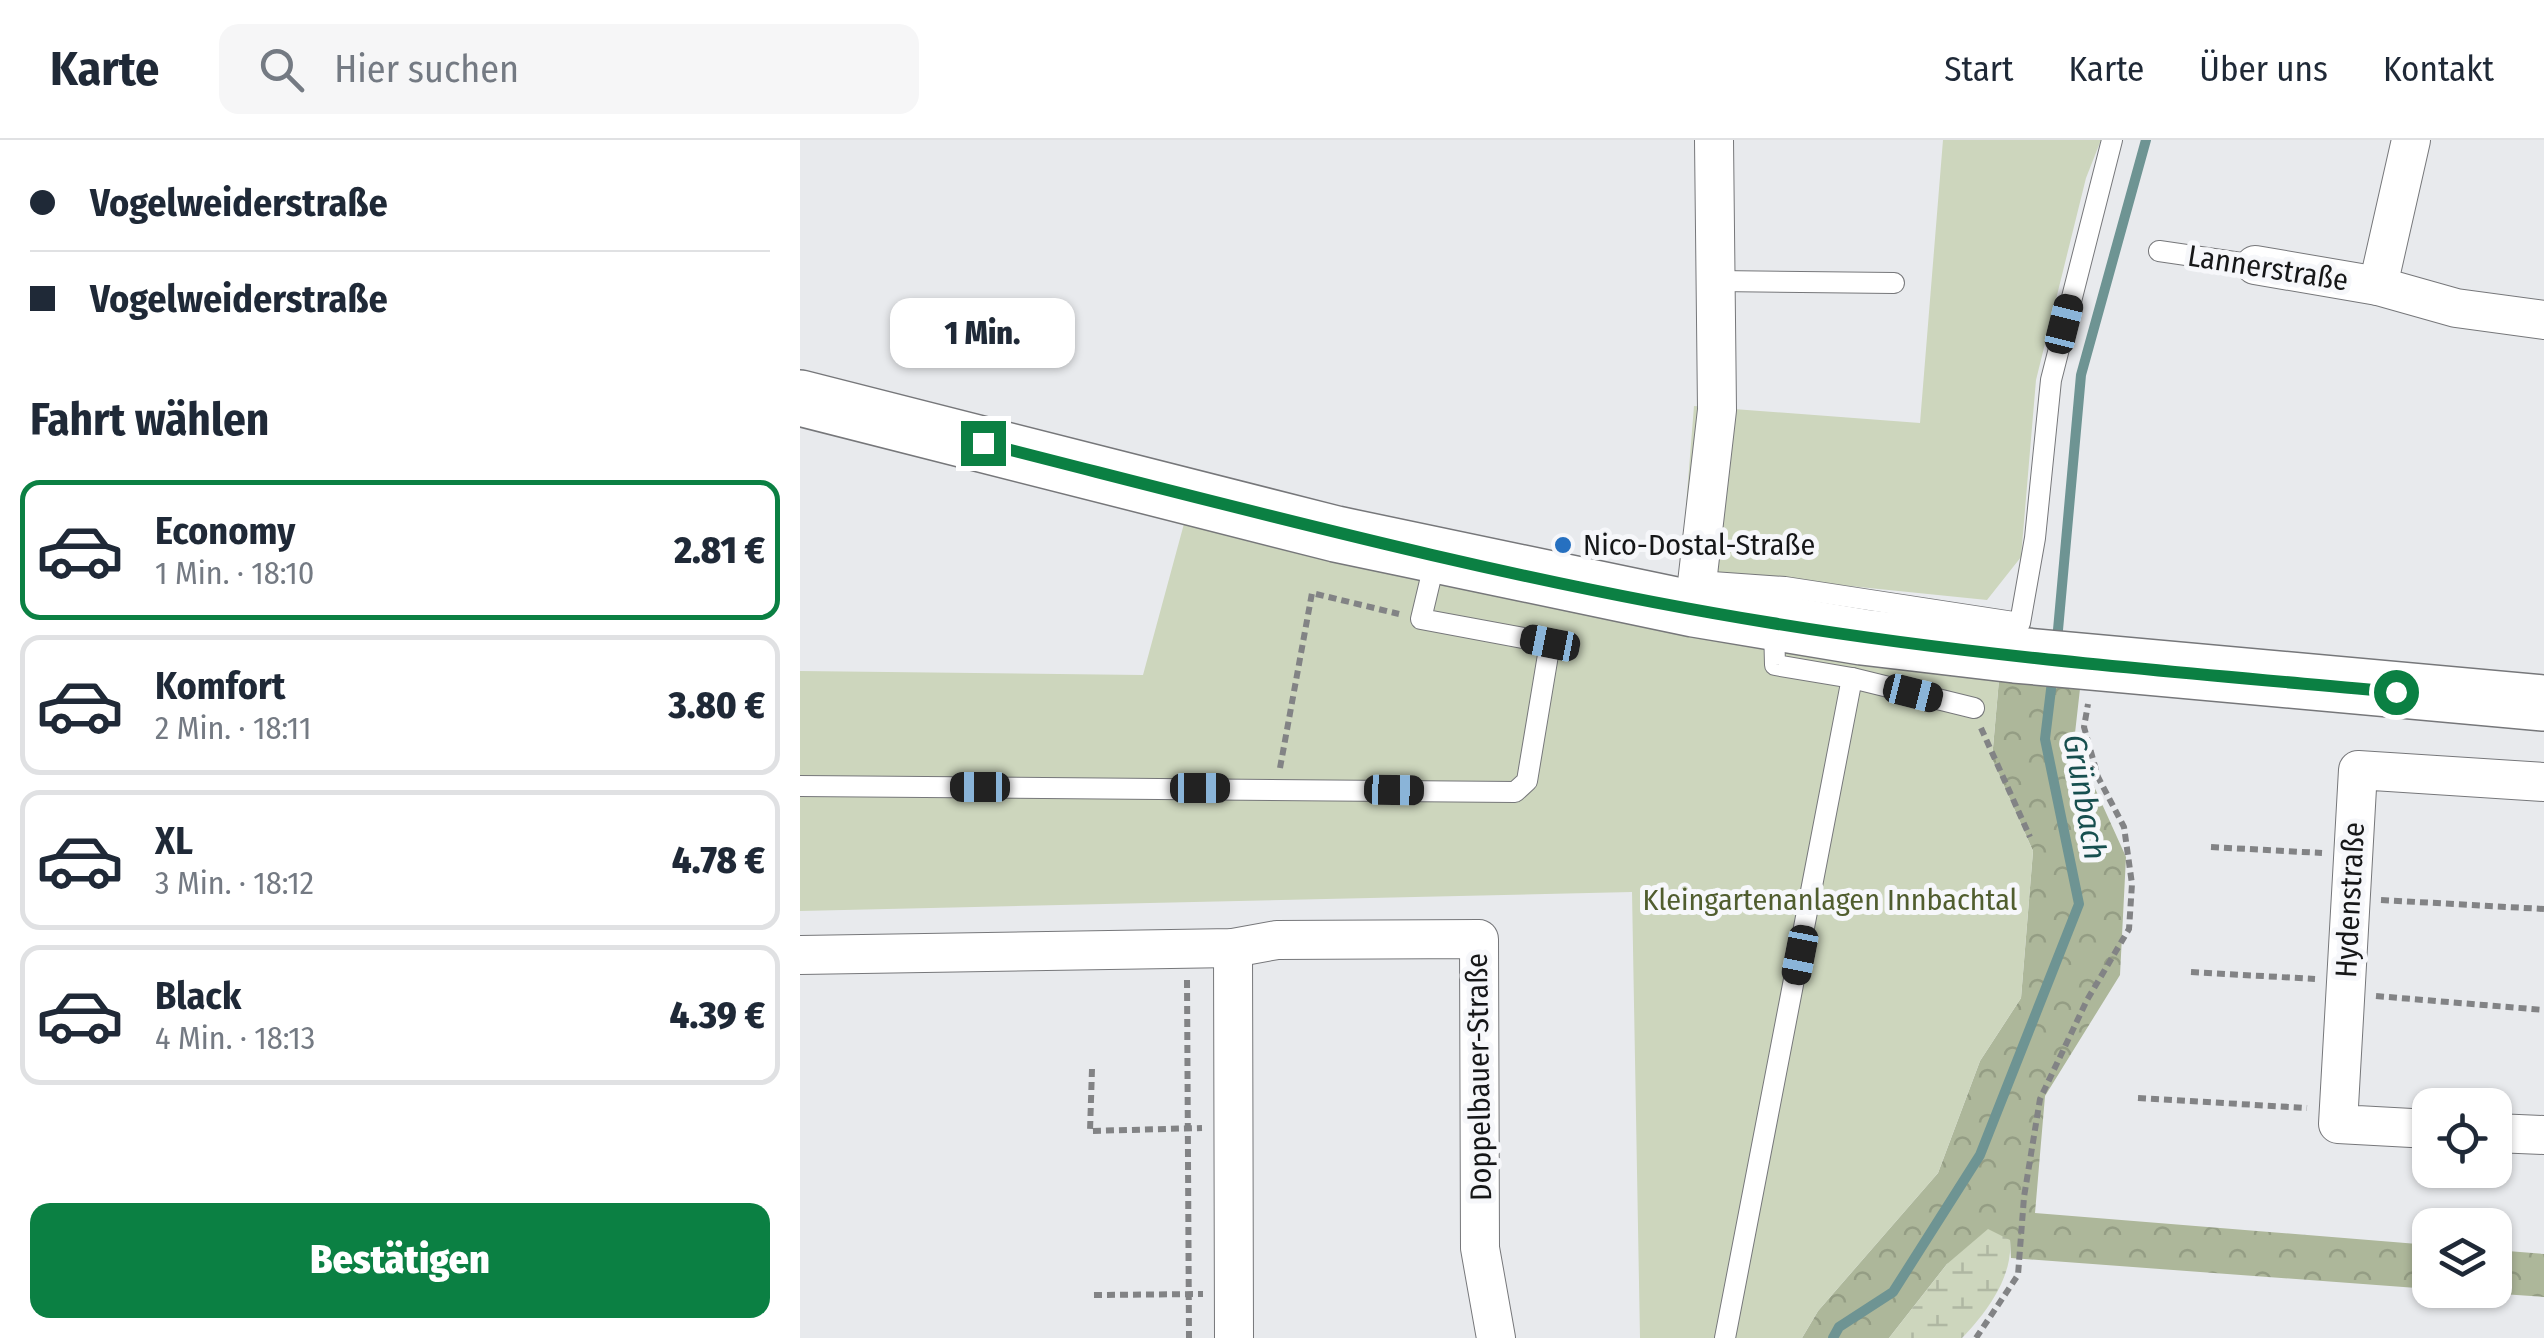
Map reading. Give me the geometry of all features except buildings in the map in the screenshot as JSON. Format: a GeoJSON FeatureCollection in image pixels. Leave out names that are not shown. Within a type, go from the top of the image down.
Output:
{"type":"FeatureCollection","features":[{"type":"Feature","properties":{"kind":"main road"},"geometry":{"type":"LineString","coordinates":[[800,398],[1251,514],[1436,556],[1696,595],[1774,623],[2067,660],[2544,702]]}},
{"type":"Feature","properties":{"kind":"street"},"geometry":{"type":"LineString","coordinates":[[1696,595],[1717,410],[1714,140]]}},
{"type":"Feature","properties":{"kind":"street","name":"Lannerstraße"},"geometry":{"type":"LineString","coordinates":[[2378,286],[2411,140]]}},
{"type":"Feature","properties":{"kind":"street","name":"Lannerstraße"},"geometry":{"type":"LineString","coordinates":[[2254,265],[2378,286],[2456,308],[2544,320]]}},
{"type":"Feature","properties":{"kind":"street","name":"Hydenstraße"},"geometry":{"type":"LineString","coordinates":[[2338,1110],[2358,770],[2544,782]]}},
{"type":"Feature","properties":{"kind":"street","name":"Doppelbauer-Straße"},"geometry":{"type":"LineString","coordinates":[[800,955],[1233,948],[1276,940],[1479,939],[1480,1248],[1496,1338]]}},
{"type":"Feature","properties":{"kind":"street"},"geometry":{"type":"LineString","coordinates":[[1233,948],[1234,1338]]}},
{"type":"Feature","properties":{"kind":"street"},"geometry":{"type":"LineString","coordinates":[[2338,1110],[2338,1124],[2412,1128]]}},
{"type":"Feature","properties":{"kind":"street"},"geometry":{"type":"LineString","coordinates":[[2512,1133],[2544,1135]]}},
{"type":"Feature","properties":{"kind":"lane"},"geometry":{"type":"LineString","coordinates":[[1696,595],[1785,587],[2020,622],[2035,538],[2051,380],[2112,140]]}},
{"type":"Feature","properties":{"kind":"lane","name":"Lannerstraße"},"geometry":{"type":"LineString","coordinates":[[2159,251],[2254,265]]}},
{"type":"Feature","properties":{"kind":"lane"},"geometry":{"type":"LineString","coordinates":[[1717,281],[1894,283]]}},
{"type":"Feature","properties":{"kind":"lane"},"geometry":{"type":"LineString","coordinates":[[800,786],[1515,792],[1526,781],[1550,643],[1421,619],[1436,556]]}},
{"type":"Feature","properties":{"kind":"lane"},"geometry":{"type":"LineString","coordinates":[[1774,623],[1775,665],[1852,678],[1974,708]]}},
{"type":"Feature","properties":{"kind":"lane"},"geometry":{"type":"LineString","coordinates":[[1725,1338],[1852,678]]}},
{"type":"Feature","properties":{"kind":"path"},"geometry":{"type":"LineString","coordinates":[[1276,789],[1312,593],[1421,619]]}},
{"type":"Feature","properties":{"kind":"path"},"geometry":{"type":"LineString","coordinates":[[1976,1338],[2018,1275],[2024,1197],[2040,1099],[2087,1000],[2128,928],[2132,884],[2124,827],[2098,777],[2067,660]]}},
{"type":"Feature","properties":{"kind":"path"},"geometry":{"type":"LineString","coordinates":[[1974,708],[2030,837]]}},
{"type":"Feature","properties":{"kind":"path"},"geometry":{"type":"LineString","coordinates":[[2212,847],[2353,855]]}},
{"type":"Feature","properties":{"kind":"path"},"geometry":{"type":"LineString","coordinates":[[2350,898],[2544,909]]}},
{"type":"Feature","properties":{"kind":"path"},"geometry":{"type":"LineString","coordinates":[[1187,949],[1188,1338]]}},
{"type":"Feature","properties":{"kind":"path"},"geometry":{"type":"LineString","coordinates":[[2191,972],[2544,1010]]}},
{"type":"Feature","properties":{"kind":"path"},"geometry":{"type":"LineString","coordinates":[[1092,1069],[1090,1131],[1234,1127]]}},
{"type":"Feature","properties":{"kind":"path"},"geometry":{"type":"LineString","coordinates":[[2138,1098],[2338,1110]]}},
{"type":"Feature","properties":{"kind":"path"},"geometry":{"type":"LineString","coordinates":[[1094,1295],[1234,1294]]}},
{"type":"Feature","properties":{"kind":"green space"},"geometry":{"type":"Polygon","coordinates":[[[1943,140],[2101,140],[2086,178],[2036,380],[2021,557],[1987,600],[1681,569],[1694,406],[1920,423],[1943,140]]]}},
{"type":"Feature","properties":{"kind":"green space","name":"Kleingartenanlagen Innbachtal"},"geometry":{"type":"Polygon","coordinates":[[[1185,520],[2000,668],[1992,759],[2033,851],[2021,998],[1980,1061],[1938,1173],[1818,1311],[1802,1338],[1640,1338],[1632,892],[800,911],[800,671],[1143,675],[1185,520]]]}},
{"type":"Feature","properties":{"kind":"green space"},"geometry":{"type":"Polygon","coordinates":[[[2000,668],[2081,680],[2074,742],[2126,857],[2120,975],[2045,1096],[2035,1213],[2412,1244],[2412,1288],[2011,1258],[2010,1240],[1947,1264],[1889,1338],[1802,1338],[1818,1311],[1938,1173],[1980,1061],[2021,998],[2033,851],[1992,759],[2000,668]]]}},
{"type":"Feature","properties":{"kind":"green space"},"geometry":{"type":"Polygon","coordinates":[[[1988,1229],[2010,1240],[2007,1267],[1989,1305],[1962,1338],[1889,1338],[1947,1264],[1988,1229]]]}},
{"type":"Feature","properties":{"kind":"green space"},"geometry":{"type":"Polygon","coordinates":[[[2512,1251],[2544,1254],[2544,1297],[2512,1295],[2512,1251]]]}},
{"type":"Feature","properties":{"kind":"waterway","name":"Grünbach"},"geometry":{"type":"LineString","coordinates":[[2057,641],[2081,375],[2146,140]]}},
{"type":"Feature","properties":{"kind":"waterway","name":"Grünbach"},"geometry":{"type":"LineString","coordinates":[[1833,1338],[1839,1327],[1893,1292],[1980,1155],[2079,904],[2045,739],[2053,673]]}},
{"type":"Feature","properties":{"kind":"place","name":"Nico-Dostal-Straße"},"geometry":{"type":"Point","coordinates":[1563,545]}},
{"type":"Feature","properties":{"kind":"route"},"geometry":{"type":"LineString","coordinates":[[983,443],[1336,534],[1694,610],[2015,655],[2396,692]]}}]}
